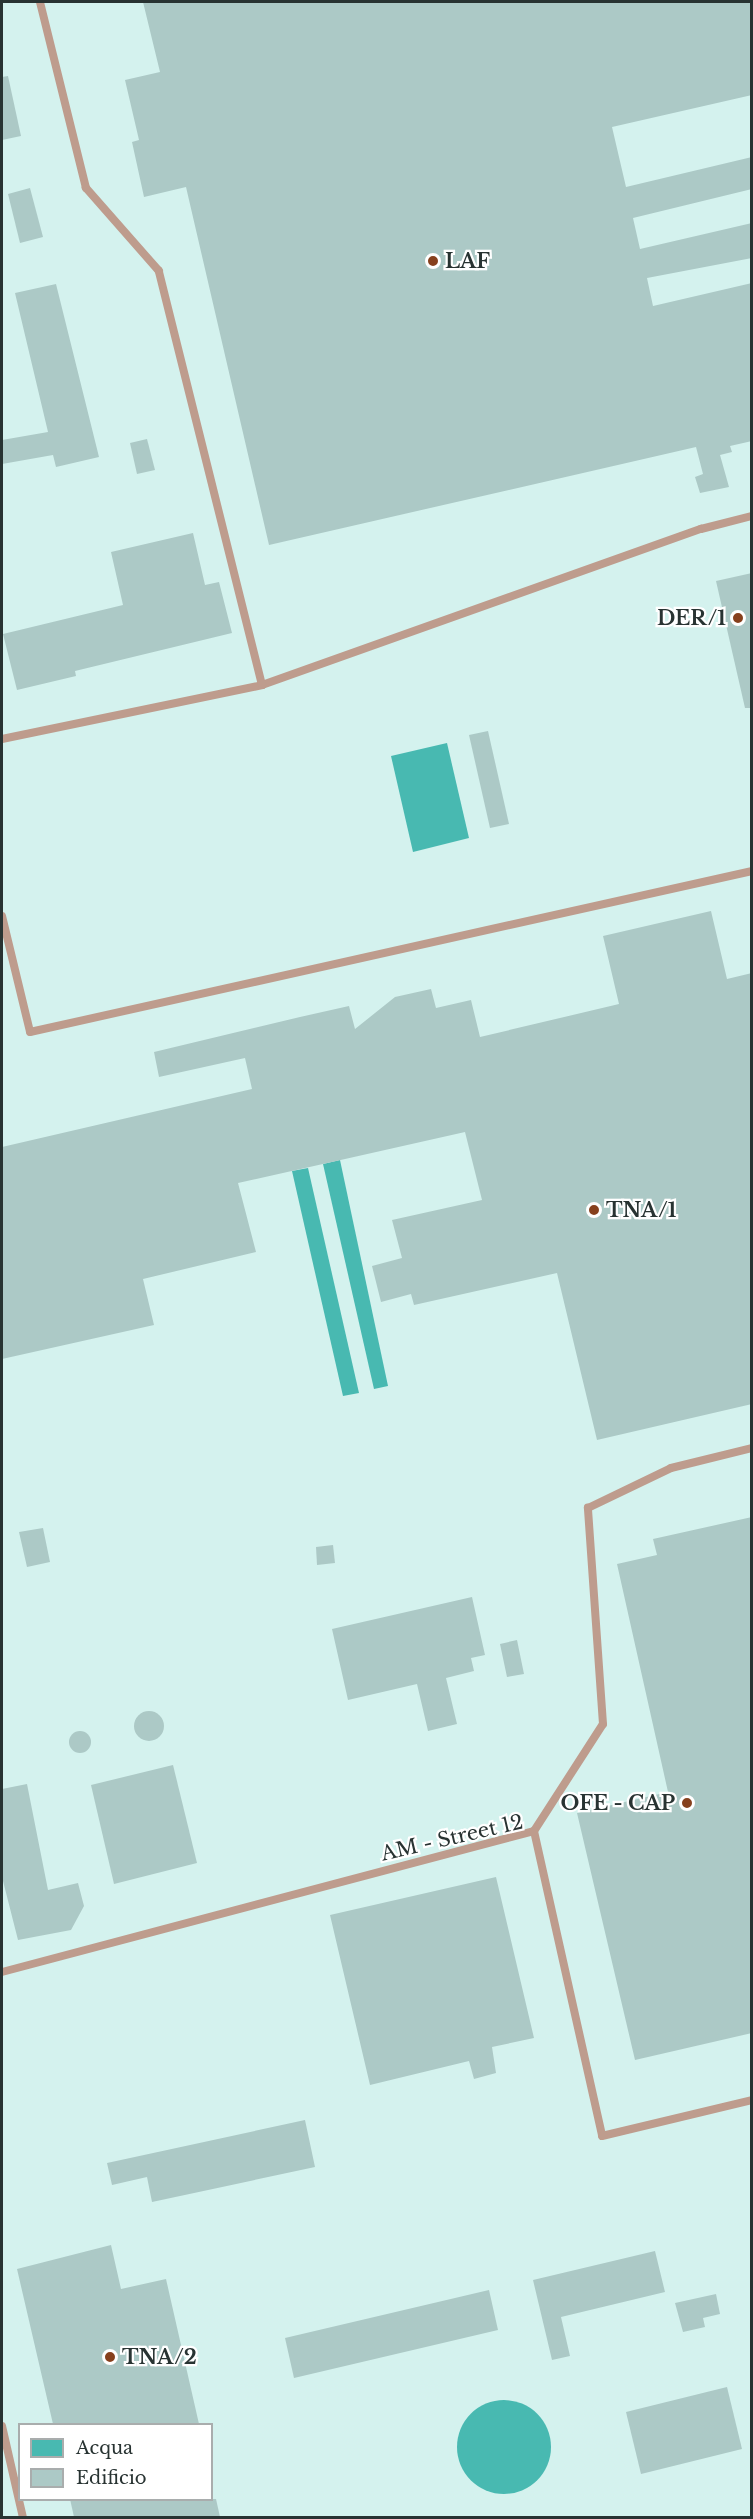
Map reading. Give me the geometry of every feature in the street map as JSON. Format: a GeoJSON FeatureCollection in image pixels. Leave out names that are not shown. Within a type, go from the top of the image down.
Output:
{"type":"FeatureCollection","features":[{"type":"Feature","properties":{"kind":"lane"},"geometry":{"type":"LineString","coordinates":[[40,2],[86,188],[159,271],[262,685]]}},
{"type":"Feature","properties":{"kind":"lane"},"geometry":{"type":"LineString","coordinates":[[2,739],[262,685],[701,529],[752,516]]}},
{"type":"Feature","properties":{"kind":"lane"},"geometry":{"type":"LineString","coordinates":[[2,916],[30,1032],[752,871]]}},
{"type":"Feature","properties":{"kind":"lane"},"geometry":{"type":"LineString","coordinates":[[534,1831],[603,1724],[588,1508],[671,1468],[752,1448]]}},
{"type":"Feature","properties":{"kind":"lane","name":"AM - Street 12"},"geometry":{"type":"LineString","coordinates":[[2,1972],[534,1831],[602,2136],[752,2100]]}},
{"type":"Feature","properties":{"kind":"lane"},"geometry":{"type":"LineString","coordinates":[[2,2426],[18,2495]]}},
{"type":"Feature","properties":{"kind":"lane"},"geometry":{"type":"LineString","coordinates":[[19,2501],[23,2517]]}},
{"type":"Feature","properties":{"kind":"water"},"geometry":{"type":"Polygon","coordinates":[[[447,743],[469,838],[413,852],[391,756],[447,743]]]}},
{"type":"Feature","properties":{"kind":"water"},"geometry":{"type":"Polygon","coordinates":[[[340,1160],[388,1386],[374,1389],[323,1164],[340,1160]]]}},
{"type":"Feature","properties":{"kind":"water"},"geometry":{"type":"Polygon","coordinates":[[[308,1168],[359,1393],[343,1396],[292,1171],[308,1168]]]}},
{"type":"Feature","properties":{"kind":"water"},"geometry":{"type":"Polygon","coordinates":[[[504,2400],[522,2404],[537,2414],[547,2429],[551,2447],[547,2465],[537,2480],[522,2490],[504,2494],[486,2490],[471,2480],[461,2465],[457,2447],[461,2429],[471,2414],[486,2404],[504,2400]]]}},
{"type":"Feature","properties":{"kind":"building","name":"LAF"},"geometry":{"type":"Polygon","coordinates":[[[143,2],[752,2],[752,95],[612,127],[626,187],[752,157],[752,189],[633,218],[640,249],[752,223],[752,258],[647,278],[653,306],[752,283],[752,441],[730,446],[732,452],[720,455],[729,487],[700,493],[695,477],[703,474],[696,447],[269,545],[186,187],[144,197],[132,142],[139,140],[125,80],[160,72],[143,2]]]}},
{"type":"Feature","properties":{"kind":"building"},"geometry":{"type":"Polygon","coordinates":[[[8,76],[21,136],[2,140],[2,77],[8,76]]]}},
{"type":"Feature","properties":{"kind":"building"},"geometry":{"type":"Polygon","coordinates":[[[30,188],[43,237],[20,243],[8,194],[30,188]]]}},
{"type":"Feature","properties":{"kind":"building"},"geometry":{"type":"Polygon","coordinates":[[[56,284],[99,457],[56,467],[53,455],[2,464],[2,440],[48,432],[15,293],[56,284]]]}},
{"type":"Feature","properties":{"kind":"building"},"geometry":{"type":"Polygon","coordinates":[[[147,439],[155,470],[137,474],[130,443],[147,439]]]}},
{"type":"Feature","properties":{"kind":"building"},"geometry":{"type":"Polygon","coordinates":[[[193,533],[205,585],[219,582],[232,633],[75,671],[76,676],[17,690],[3,634],[123,605],[111,552],[193,533]]]}},
{"type":"Feature","properties":{"kind":"building","name":"DER/1"},"geometry":{"type":"Polygon","coordinates":[[[752,573],[752,708],[745,708],[716,581],[752,573]]]}},
{"type":"Feature","properties":{"kind":"building"},"geometry":{"type":"Polygon","coordinates":[[[488,731],[509,824],[490,828],[469,735],[488,731]]]}},
{"type":"Feature","properties":{"kind":"building","name":"TNA/1"},"geometry":{"type":"Polygon","coordinates":[[[711,911],[727,979],[752,973],[752,1404],[597,1440],[557,1273],[414,1305],[411,1294],[381,1302],[372,1266],[402,1258],[392,1220],[482,1200],[465,1132],[238,1183],[256,1252],[143,1279],[154,1325],[2,1359],[2,1147],[252,1089],[245,1058],[159,1077],[154,1052],[300,1017],[349,1006],[355,1029],[395,997],[431,989],[436,1008],[471,1000],[480,1037],[619,1004],[603,936],[711,911]]]}},
{"type":"Feature","properties":{"kind":"building","name":"OFE - CAP"},"geometry":{"type":"Polygon","coordinates":[[[752,1517],[752,2033],[635,2060],[577,1813],[668,1792],[617,1564],[657,1555],[653,1539],[752,1517]]]}},
{"type":"Feature","properties":{"kind":"building"},"geometry":{"type":"Polygon","coordinates":[[[43,1528],[50,1562],[27,1567],[19,1532],[43,1528]]]}},
{"type":"Feature","properties":{"kind":"building"},"geometry":{"type":"Polygon","coordinates":[[[333,1545],[335,1563],[317,1565],[316,1547],[333,1545]]]}},
{"type":"Feature","properties":{"kind":"building"},"geometry":{"type":"Polygon","coordinates":[[[472,1597],[485,1655],[471,1658],[474,1671],[446,1678],[457,1724],[428,1731],[417,1684],[348,1700],[332,1629],[472,1597]]]}},
{"type":"Feature","properties":{"kind":"building"},"geometry":{"type":"Polygon","coordinates":[[[517,1640],[524,1674],[507,1677],[500,1644],[517,1640]]]}},
{"type":"Feature","properties":{"kind":"building"},"geometry":{"type":"Polygon","coordinates":[[[149,1711],[160,1715],[164,1726],[160,1737],[149,1741],[138,1737],[134,1726],[138,1715],[149,1711]]]}},
{"type":"Feature","properties":{"kind":"building"},"geometry":{"type":"Polygon","coordinates":[[[80,1731],[88,1734],[91,1742],[88,1750],[80,1753],[72,1750],[69,1742],[72,1734],[80,1731]]]}},
{"type":"Feature","properties":{"kind":"building"},"geometry":{"type":"Polygon","coordinates":[[[173,1765],[197,1863],[114,1884],[91,1785],[173,1765]]]}},
{"type":"Feature","properties":{"kind":"building"},"geometry":{"type":"Polygon","coordinates":[[[27,1784],[48,1890],[78,1883],[84,1906],[71,1930],[18,1940],[2,1877],[2,1789],[27,1784]]]}},
{"type":"Feature","properties":{"kind":"building"},"geometry":{"type":"Polygon","coordinates":[[[496,1877],[534,2038],[492,2047],[496,2073],[474,2079],[469,2061],[370,2085],[330,1915],[496,1877]]]}},
{"type":"Feature","properties":{"kind":"building"},"geometry":{"type":"Polygon","coordinates":[[[305,2120],[315,2167],[152,2202],[147,2177],[112,2185],[107,2163],[305,2120]]]}},
{"type":"Feature","properties":{"kind":"building","name":"TNA/2"},"geometry":{"type":"Polygon","coordinates":[[[111,2245],[121,2289],[166,2279],[199,2423],[53,2423],[17,2269],[111,2245]]]}},
{"type":"Feature","properties":{"kind":"building"},"geometry":{"type":"Polygon","coordinates":[[[655,2251],[665,2292],[561,2317],[570,2356],[552,2360],[533,2280],[655,2251]]]}},
{"type":"Feature","properties":{"kind":"building"},"geometry":{"type":"Polygon","coordinates":[[[489,2290],[498,2330],[294,2378],[285,2338],[489,2290]]]}},
{"type":"Feature","properties":{"kind":"building"},"geometry":{"type":"Polygon","coordinates":[[[716,2294],[720,2314],[703,2318],[705,2327],[683,2332],[675,2303],[716,2294]]]}},
{"type":"Feature","properties":{"kind":"building"},"geometry":{"type":"Polygon","coordinates":[[[727,2387],[742,2449],[641,2474],[626,2412],[727,2387]]]}},
{"type":"Feature","properties":{"kind":"building"},"geometry":{"type":"Polygon","coordinates":[[[216,2499],[220,2517],[74,2517],[70,2501],[213,2501],[216,2499]]]}},
{"type":"Feature","properties":{"kind":"place","name":"LAF"},"geometry":{"type":"Point","coordinates":[433,261]}},
{"type":"Feature","properties":{"kind":"place","name":"DER/1"},"geometry":{"type":"Point","coordinates":[738,618]}},
{"type":"Feature","properties":{"kind":"place","name":"TNA/1"},"geometry":{"type":"Point","coordinates":[594,1210]}},
{"type":"Feature","properties":{"kind":"place","name":"OFE - CAP"},"geometry":{"type":"Point","coordinates":[687,1803]}},
{"type":"Feature","properties":{"kind":"place","name":"TNA/2"},"geometry":{"type":"Point","coordinates":[110,2357]}}]}
